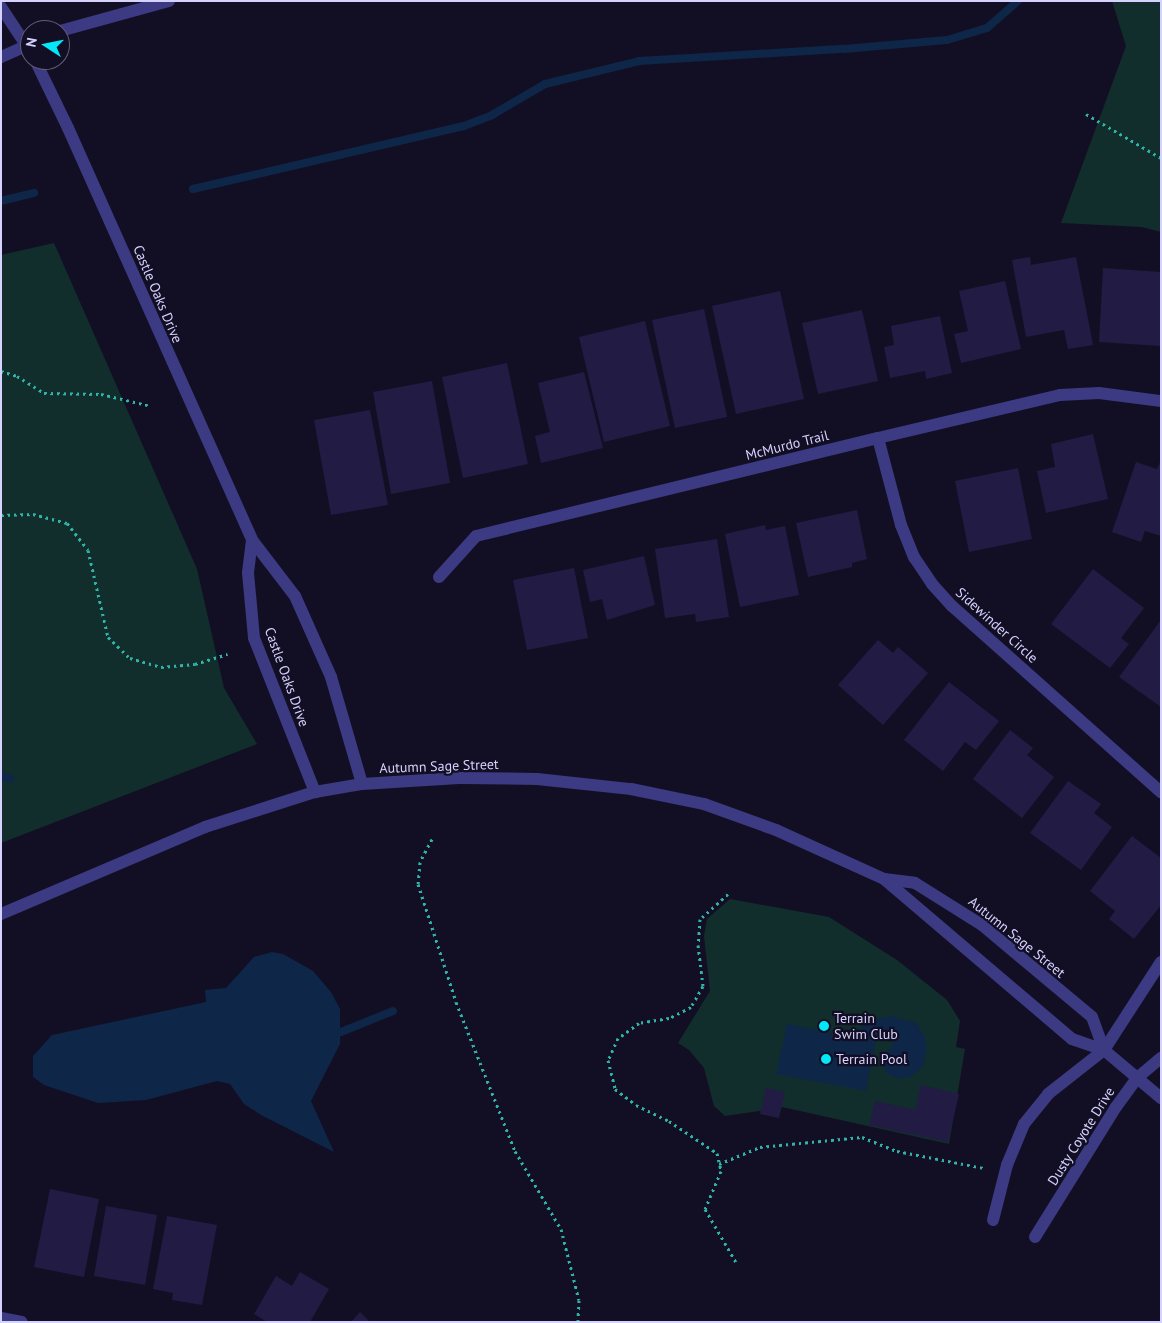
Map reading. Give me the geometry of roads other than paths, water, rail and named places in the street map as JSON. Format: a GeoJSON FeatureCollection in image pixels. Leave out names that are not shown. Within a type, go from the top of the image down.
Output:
{"type":"FeatureCollection","features":[{"type":"Feature","properties":{"kind":"street"},"geometry":{"type":"LineString","coordinates":[[70,28],[170,1]]}},
{"type":"Feature","properties":{"kind":"street"},"geometry":{"type":"LineString","coordinates":[[1,6],[20,34]]}},
{"type":"Feature","properties":{"kind":"street"},"geometry":{"type":"LineString","coordinates":[[1,57],[20,50]]}},
{"type":"Feature","properties":{"kind":"street","name":"Castle Oaks Drive"},"geometry":{"type":"LineString","coordinates":[[40,70],[72,136],[252,540],[295,596],[331,676],[362,784]]}},
{"type":"Feature","properties":{"kind":"street","name":"McMurdo Trail"},"geometry":{"type":"LineString","coordinates":[[439,577],[476,536],[878,438],[1060,395],[1099,393],[1161,401]]}},
{"type":"Feature","properties":{"kind":"street","name":"Sidewinder Circle"},"geometry":{"type":"LineString","coordinates":[[878,438],[901,525],[914,557],[932,584],[952,606],[1161,792]]}},
{"type":"Feature","properties":{"kind":"street","name":"Castle Oaks Drive"},"geometry":{"type":"LineString","coordinates":[[252,540],[248,573],[254,638],[315,792]]}},
{"type":"Feature","properties":{"kind":"street","name":"Autumn Sage Street"},"geometry":{"type":"LineString","coordinates":[[1,914],[205,827],[315,792],[362,784],[459,778],[537,779],[631,789],[722,811],[776,830],[884,879],[915,884],[982,925],[1092,1017],[1104,1050]]}},
{"type":"Feature","properties":{"kind":"street","name":"Autumn Sage Street"},"geometry":{"type":"LineString","coordinates":[[884,879],[1072,1039],[1104,1050],[1161,1098]]}},
{"type":"Feature","properties":{"kind":"street"},"geometry":{"type":"LineString","coordinates":[[993,1220],[1007,1165],[1024,1124],[1048,1094],[1104,1050],[1161,962]]}},
{"type":"Feature","properties":{"kind":"street","name":"Dusty Coyote Drive"},"geometry":{"type":"LineString","coordinates":[[1035,1237],[1137,1078],[1161,1058]]}},
{"type":"Feature","properties":{"kind":"street"},"geometry":{"type":"LineString","coordinates":[[1,1318],[22,1322]]}},
{"type":"Feature","properties":{"kind":"water"},"geometry":{"type":"Polygon","coordinates":[[[272,952],[283,954],[313,971],[331,992],[340,1009],[340,1044],[311,1101],[334,1152],[261,1115],[244,1104],[230,1084],[217,1081],[146,1100],[98,1103],[44,1085],[33,1077],[33,1056],[52,1035],[206,1002],[205,990],[226,988],[254,957],[272,952]]]}},
{"type":"Feature","properties":{"kind":"water","name":"Terrain Pool"},"geometry":{"type":"Polygon","coordinates":[[[891,1016],[916,1023],[924,1035],[927,1050],[923,1066],[910,1077],[897,1078],[886,1073],[883,1054],[893,1046],[893,1039],[888,1035],[876,1039],[866,1091],[776,1074],[787,1024],[847,1036],[876,1019],[891,1016]]]}},
{"type":"Feature","properties":{"kind":"waterway"},"geometry":{"type":"LineString","coordinates":[[193,189],[464,126],[492,115],[545,84],[639,61],[844,49],[947,40],[987,28],[1018,1]]}},
{"type":"Feature","properties":{"kind":"waterway"},"geometry":{"type":"LineString","coordinates":[[1,201],[34,193]]}},
{"type":"Feature","properties":{"kind":"waterway"},"geometry":{"type":"LineString","coordinates":[[1,775],[10,779]]}},
{"type":"Feature","properties":{"kind":"waterway"},"geometry":{"type":"LineString","coordinates":[[341,1032],[393,1011]]}},
{"type":"Feature","properties":{"kind":"place","name":"Terrain Swim Club"},"geometry":{"type":"Point","coordinates":[824,1026]}},
{"type":"Feature","properties":{"kind":"place","name":"Terrain Pool"},"geometry":{"type":"Point","coordinates":[826,1059]}}]}
